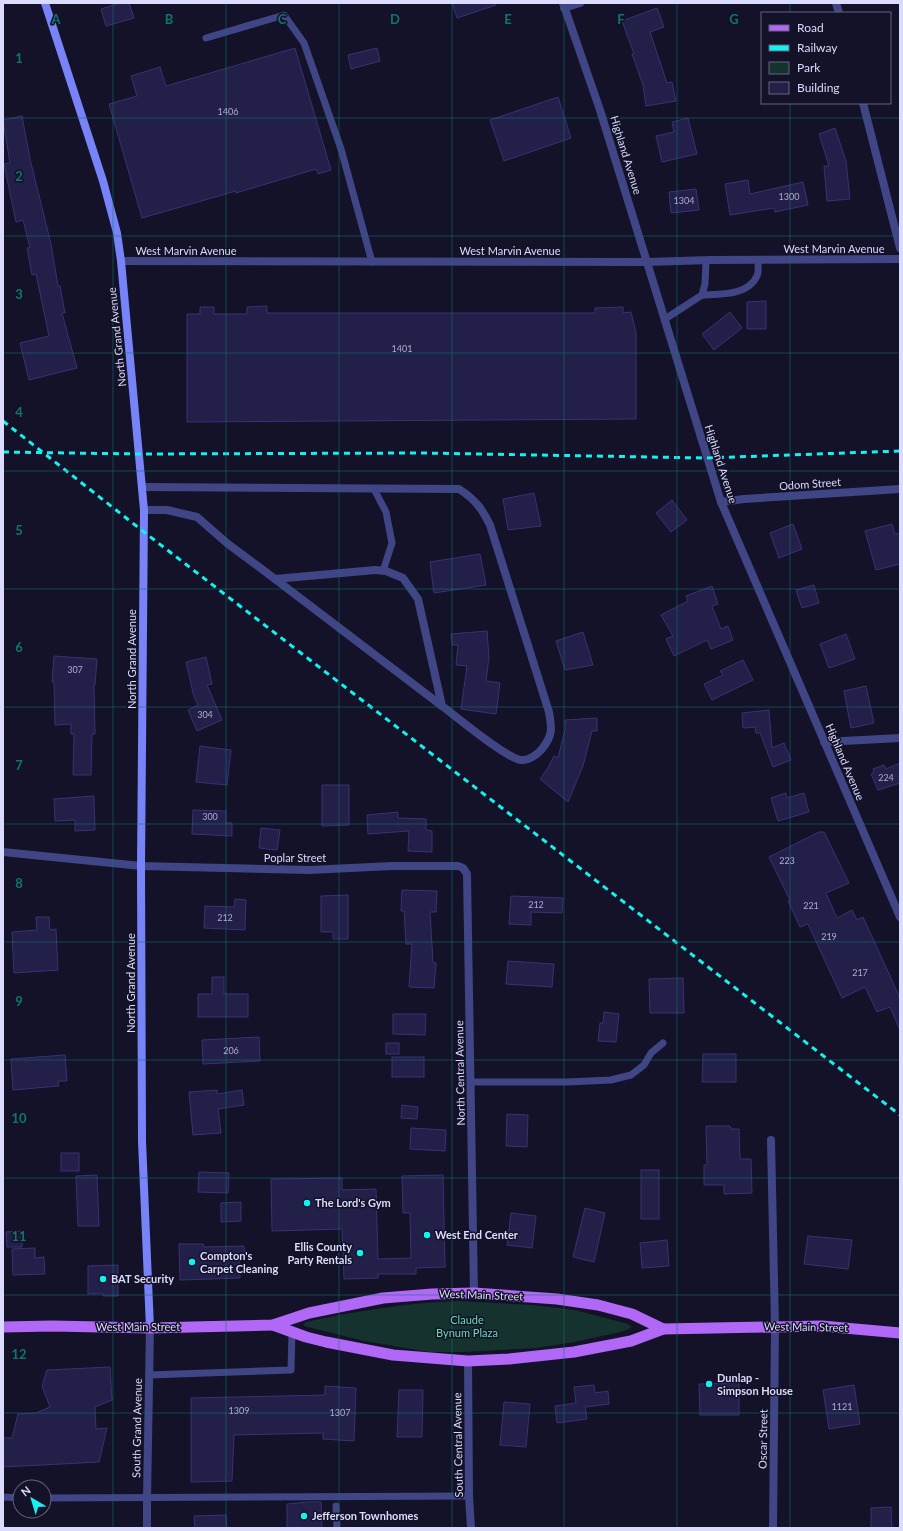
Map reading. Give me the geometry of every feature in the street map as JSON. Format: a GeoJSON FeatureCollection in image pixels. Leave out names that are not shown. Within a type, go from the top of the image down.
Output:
{"type":"FeatureCollection","features":[{"type":"Feature","properties":{"kind":"main road","name":"North Grand Avenue"},"geometry":{"type":"LineString","coordinates":[[45,3],[103,181],[116,233],[121,261],[144,510],[141,866],[142,1141],[150,1328]]}},
{"type":"Feature","properties":{"kind":"main road","name":"West Main Street"},"geometry":{"type":"LineString","coordinates":[[3,1327],[52,1326],[150,1328],[274,1325],[309,1313],[383,1298],[432,1294],[474,1293],[557,1299],[598,1305],[632,1314],[663,1329]]}},
{"type":"Feature","properties":{"kind":"main road","name":"West Main Street"},"geometry":{"type":"LineString","coordinates":[[274,1325],[326,1342],[394,1355],[468,1361],[509,1359],[574,1352],[631,1341],[663,1329],[822,1326],[900,1333]]}},
{"type":"Feature","properties":{"kind":"street"},"geometry":{"type":"LineString","coordinates":[[563,5],[580,3]]}},
{"type":"Feature","properties":{"kind":"street","name":"Highland Avenue"},"geometry":{"type":"LineString","coordinates":[[563,5],[600,110],[721,502],[900,917]]}},
{"type":"Feature","properties":{"kind":"street"},"geometry":{"type":"LineString","coordinates":[[863,104],[900,248]]}},
{"type":"Feature","properties":{"kind":"street","name":"West Marvin Avenue"},"geometry":{"type":"LineString","coordinates":[[121,261],[647,262],[900,259]]}},
{"type":"Feature","properties":{"kind":"street"},"geometry":{"type":"LineString","coordinates":[[142,487],[459,489],[471,497],[481,508],[490,526],[549,712],[552,728],[550,737],[541,751],[527,760],[519,760],[499,749],[228,544],[197,517],[166,510],[144,510]]}},
{"type":"Feature","properties":{"kind":"street","name":"Odom Street"},"geometry":{"type":"LineString","coordinates":[[721,502],[744,499],[900,489]]}},
{"type":"Feature","properties":{"kind":"street"},"geometry":{"type":"LineString","coordinates":[[275,579],[375,570],[383,571],[403,578],[418,598],[442,706]]}},
{"type":"Feature","properties":{"kind":"street"},"geometry":{"type":"LineString","coordinates":[[824,742],[900,738]]}},
{"type":"Feature","properties":{"kind":"street","name":"Poplar Street"},"geometry":{"type":"LineString","coordinates":[[3,852],[141,866],[309,870],[392,866],[449,866]]}},
{"type":"Feature","properties":{"kind":"street","name":"North Central Avenue"},"geometry":{"type":"LineString","coordinates":[[449,866],[458,866],[463,868],[467,874],[474,1293]]}},
{"type":"Feature","properties":{"kind":"street","name":"Oscar Street"},"geometry":{"type":"LineString","coordinates":[[771,1140],[775,1326],[773,1528]]}},
{"type":"Feature","properties":{"kind":"street","name":"South Grand Avenue"},"geometry":{"type":"LineString","coordinates":[[147,1528],[150,1328]]}},
{"type":"Feature","properties":{"kind":"street","name":"South Central Avenue"},"geometry":{"type":"LineString","coordinates":[[468,1361],[469,1496],[471,1528]]}},
{"type":"Feature","properties":{"kind":"lane"},"geometry":{"type":"LineString","coordinates":[[206,38],[284,15],[304,43],[341,149],[372,262]]}},
{"type":"Feature","properties":{"kind":"lane"},"geometry":{"type":"LineString","coordinates":[[665,319],[702,295],[733,293],[750,286],[757,275],[758,260]]}},
{"type":"Feature","properties":{"kind":"lane"},"geometry":{"type":"LineString","coordinates":[[702,295],[705,284],[706,261]]}},
{"type":"Feature","properties":{"kind":"lane"},"geometry":{"type":"LineString","coordinates":[[374,489],[386,512],[392,542],[383,571]]}},
{"type":"Feature","properties":{"kind":"lane"},"geometry":{"type":"LineString","coordinates":[[471,1082],[567,1082],[611,1080],[632,1076],[644,1065],[651,1053],[663,1043]]}},
{"type":"Feature","properties":{"kind":"lane"},"geometry":{"type":"LineString","coordinates":[[149,1375],[292,1370],[292,1332]]}},
{"type":"Feature","properties":{"kind":"lane"},"geometry":{"type":"LineString","coordinates":[[52,1498],[469,1496]]}},
{"type":"Feature","properties":{"kind":"lane"},"geometry":{"type":"LineString","coordinates":[[336,1506],[337,1528]]}},
{"type":"Feature","properties":{"kind":"green space","name":"Claude Bynum Plaza"},"geometry":{"type":"Polygon","coordinates":[[[458,1301],[532,1305],[575,1310],[628,1324],[631,1327],[620,1332],[574,1342],[536,1348],[463,1352],[429,1352],[364,1341],[304,1326],[306,1322],[344,1314],[401,1306],[458,1301]]]}},
{"type":"Feature","properties":{"kind":"building"},"geometry":{"type":"Polygon","coordinates":[[[120,3],[129,3],[134,18],[106,26],[101,9],[120,3]]]}},
{"type":"Feature","properties":{"kind":"building"},"geometry":{"type":"Polygon","coordinates":[[[452,3],[495,3],[496,5],[457,18],[452,3]]]}},
{"type":"Feature","properties":{"kind":"building"},"geometry":{"type":"Polygon","coordinates":[[[657,8],[664,27],[650,32],[667,83],[672,82],[676,101],[646,106],[643,85],[622,21],[657,8]]]}},
{"type":"Feature","properties":{"kind":"building"},"geometry":{"type":"Polygon","coordinates":[[[295,48],[331,170],[318,174],[316,169],[236,193],[236,191],[142,218],[109,104],[137,96],[131,76],[160,67],[166,86],[295,48]]]}},
{"type":"Feature","properties":{"kind":"building"},"geometry":{"type":"Polygon","coordinates":[[[377,48],[380,61],[351,69],[348,55],[377,48]]]}},
{"type":"Feature","properties":{"kind":"building"},"geometry":{"type":"Polygon","coordinates":[[[558,97],[571,138],[504,161],[490,120],[558,97]]]}},
{"type":"Feature","properties":{"kind":"building"},"geometry":{"type":"Polygon","coordinates":[[[22,116],[30,159],[51,244],[58,286],[60,286],[65,313],[62,313],[77,368],[29,380],[20,343],[49,336],[36,274],[32,275],[27,248],[30,248],[23,220],[16,222],[4,164],[10,163],[3,120],[22,116]]]}},
{"type":"Feature","properties":{"kind":"building"},"geometry":{"type":"Polygon","coordinates":[[[688,118],[697,154],[662,162],[656,136],[674,132],[672,122],[688,118]]]}},
{"type":"Feature","properties":{"kind":"building"},"geometry":{"type":"Polygon","coordinates":[[[835,128],[846,161],[850,199],[827,201],[824,166],[829,166],[819,134],[835,128]]]}},
{"type":"Feature","properties":{"kind":"building"},"geometry":{"type":"Polygon","coordinates":[[[748,180],[750,194],[803,182],[808,205],[775,212],[774,208],[730,215],[725,184],[748,180]]]}},
{"type":"Feature","properties":{"kind":"building"},"geometry":{"type":"Polygon","coordinates":[[[696,189],[699,210],[671,213],[669,192],[696,189]]]}},
{"type":"Feature","properties":{"kind":"building"},"geometry":{"type":"Polygon","coordinates":[[[766,301],[766,329],[747,329],[747,302],[766,301]]]}},
{"type":"Feature","properties":{"kind":"building"},"geometry":{"type":"Polygon","coordinates":[[[267,306],[267,313],[595,313],[595,308],[623,307],[623,313],[631,312],[636,332],[636,419],[187,422],[187,314],[200,314],[200,307],[214,307],[214,314],[247,314],[247,307],[267,306]]]}},
{"type":"Feature","properties":{"kind":"building"},"geometry":{"type":"Polygon","coordinates":[[[730,312],[742,328],[714,350],[702,334],[730,312]]]}},
{"type":"Feature","properties":{"kind":"building"},"geometry":{"type":"Polygon","coordinates":[[[534,493],[541,526],[508,530],[503,499],[534,493]]]}},
{"type":"Feature","properties":{"kind":"building"},"geometry":{"type":"Polygon","coordinates":[[[672,500],[687,520],[671,532],[656,513],[672,500]]]}},
{"type":"Feature","properties":{"kind":"building"},"geometry":{"type":"Polygon","coordinates":[[[793,524],[802,549],[779,558],[770,533],[793,524]]]}},
{"type":"Feature","properties":{"kind":"building"},"geometry":{"type":"Polygon","coordinates":[[[892,524],[895,534],[900,533],[900,564],[876,570],[865,531],[892,524]]]}},
{"type":"Feature","properties":{"kind":"building"},"geometry":{"type":"Polygon","coordinates":[[[480,554],[486,585],[434,593],[430,562],[480,554]]]}},
{"type":"Feature","properties":{"kind":"building"},"geometry":{"type":"Polygon","coordinates":[[[814,585],[819,603],[802,608],[796,590],[814,585]]]}},
{"type":"Feature","properties":{"kind":"building"},"geometry":{"type":"Polygon","coordinates":[[[712,586],[718,604],[712,606],[721,629],[728,626],[733,640],[711,649],[707,640],[674,656],[666,639],[673,636],[661,615],[688,601],[686,596],[712,586]]]}},
{"type":"Feature","properties":{"kind":"building"},"geometry":{"type":"Polygon","coordinates":[[[487,631],[489,657],[486,681],[500,683],[496,714],[461,709],[467,666],[456,665],[458,645],[452,645],[451,634],[487,631]]]}},
{"type":"Feature","properties":{"kind":"building"},"geometry":{"type":"Polygon","coordinates":[[[583,632],[593,665],[565,670],[556,641],[583,632]]]}},
{"type":"Feature","properties":{"kind":"building"},"geometry":{"type":"Polygon","coordinates":[[[846,634],[855,659],[829,668],[820,644],[846,634]]]}},
{"type":"Feature","properties":{"kind":"building"},"geometry":{"type":"Polygon","coordinates":[[[54,656],[97,659],[94,685],[95,734],[92,734],[91,775],[73,775],[74,734],[71,734],[71,724],[55,725],[54,682],[52,682],[54,656]]]}},
{"type":"Feature","properties":{"kind":"building"},"geometry":{"type":"Polygon","coordinates":[[[206,657],[212,684],[207,685],[222,720],[197,731],[188,710],[198,705],[194,697],[186,662],[206,657]]]}},
{"type":"Feature","properties":{"kind":"building"},"geometry":{"type":"Polygon","coordinates":[[[743,660],[753,680],[712,700],[704,684],[723,675],[720,671],[743,660]]]}},
{"type":"Feature","properties":{"kind":"building"},"geometry":{"type":"Polygon","coordinates":[[[866,686],[874,723],[851,728],[844,691],[866,686]]]}},
{"type":"Feature","properties":{"kind":"building"},"geometry":{"type":"Polygon","coordinates":[[[769,710],[772,748],[784,743],[791,760],[773,767],[760,733],[756,733],[755,727],[743,728],[742,713],[769,710]]]}},
{"type":"Feature","properties":{"kind":"building"},"geometry":{"type":"Polygon","coordinates":[[[597,718],[597,731],[592,731],[583,766],[568,802],[540,779],[554,756],[558,758],[565,730],[565,720],[597,718]]]}},
{"type":"Feature","properties":{"kind":"building"},"geometry":{"type":"Polygon","coordinates":[[[200,746],[231,750],[227,785],[196,782],[200,746]]]}},
{"type":"Feature","properties":{"kind":"building"},"geometry":{"type":"Polygon","coordinates":[[[900,763],[900,783],[878,790],[871,774],[874,773],[873,769],[884,765],[886,769],[900,763]]]}},
{"type":"Feature","properties":{"kind":"building"},"geometry":{"type":"Polygon","coordinates":[[[322,785],[349,785],[349,825],[322,826],[322,785]]]}},
{"type":"Feature","properties":{"kind":"building"},"geometry":{"type":"Polygon","coordinates":[[[786,793],[787,798],[804,793],[809,812],[778,821],[771,798],[786,793]]]}},
{"type":"Feature","properties":{"kind":"building"},"geometry":{"type":"Polygon","coordinates":[[[94,796],[95,830],[75,831],[75,820],[55,821],[54,799],[94,796]]]}},
{"type":"Feature","properties":{"kind":"building"},"geometry":{"type":"Polygon","coordinates":[[[193,810],[226,811],[226,823],[232,823],[232,836],[192,834],[193,810]]]}},
{"type":"Feature","properties":{"kind":"building"},"geometry":{"type":"Polygon","coordinates":[[[398,812],[398,818],[426,819],[426,830],[432,831],[432,852],[408,851],[409,831],[368,834],[367,815],[398,812]]]}},
{"type":"Feature","properties":{"kind":"building"},"geometry":{"type":"Polygon","coordinates":[[[261,828],[280,830],[277,850],[259,848],[261,828]]]}},
{"type":"Feature","properties":{"kind":"building"},"geometry":{"type":"Polygon","coordinates":[[[819,832],[824,832],[849,883],[826,893],[837,918],[852,910],[857,920],[863,917],[900,998],[900,1030],[890,1007],[877,1012],[865,987],[842,998],[808,924],[800,927],[788,901],[790,900],[769,857],[819,832]]]}},
{"type":"Feature","properties":{"kind":"building"},"geometry":{"type":"Polygon","coordinates":[[[402,890],[437,891],[436,912],[430,912],[433,962],[436,963],[434,988],[409,987],[412,944],[406,944],[404,911],[401,911],[402,890]]]}},
{"type":"Feature","properties":{"kind":"building"},"geometry":{"type":"Polygon","coordinates":[[[348,895],[348,939],[333,939],[333,932],[321,932],[321,896],[348,895]]]}},
{"type":"Feature","properties":{"kind":"building"},"geometry":{"type":"Polygon","coordinates":[[[511,896],[563,898],[562,913],[531,912],[531,925],[509,924],[511,896]]]}},
{"type":"Feature","properties":{"kind":"building"},"geometry":{"type":"Polygon","coordinates":[[[235,899],[246,900],[245,930],[204,928],[205,906],[234,907],[235,899]]]}},
{"type":"Feature","properties":{"kind":"building"},"geometry":{"type":"Polygon","coordinates":[[[36,917],[49,917],[50,930],[56,929],[58,970],[14,973],[12,932],[37,930],[36,917]]]}},
{"type":"Feature","properties":{"kind":"building"},"geometry":{"type":"Polygon","coordinates":[[[508,961],[554,964],[552,987],[506,984],[508,961]]]}},
{"type":"Feature","properties":{"kind":"building"},"geometry":{"type":"Polygon","coordinates":[[[212,977],[224,977],[224,994],[248,994],[248,1017],[198,1017],[198,994],[212,994],[212,977]]]}},
{"type":"Feature","properties":{"kind":"building"},"geometry":{"type":"Polygon","coordinates":[[[683,978],[684,1013],[650,1013],[649,979],[683,978]]]}},
{"type":"Feature","properties":{"kind":"building"},"geometry":{"type":"Polygon","coordinates":[[[604,1012],[619,1014],[616,1042],[598,1041],[600,1023],[603,1023],[604,1012]]]}},
{"type":"Feature","properties":{"kind":"building"},"geometry":{"type":"Polygon","coordinates":[[[393,1014],[426,1014],[425,1035],[393,1034],[393,1014]]]}},
{"type":"Feature","properties":{"kind":"building"},"geometry":{"type":"Polygon","coordinates":[[[259,1037],[260,1061],[203,1064],[202,1040],[259,1037]]]}},
{"type":"Feature","properties":{"kind":"building"},"geometry":{"type":"Polygon","coordinates":[[[386,1043],[399,1043],[399,1054],[386,1054],[386,1043]]]}},
{"type":"Feature","properties":{"kind":"building"},"geometry":{"type":"Polygon","coordinates":[[[703,1054],[736,1054],[736,1082],[702,1082],[703,1054]]]}},
{"type":"Feature","properties":{"kind":"building"},"geometry":{"type":"Polygon","coordinates":[[[65,1055],[67,1081],[58,1081],[59,1086],[13,1090],[11,1059],[65,1055]]]}},
{"type":"Feature","properties":{"kind":"building"},"geometry":{"type":"Polygon","coordinates":[[[392,1057],[424,1057],[424,1077],[392,1077],[392,1057]]]}},
{"type":"Feature","properties":{"kind":"building"},"geometry":{"type":"Polygon","coordinates":[[[217,1090],[217,1094],[242,1090],[244,1105],[218,1109],[221,1133],[193,1135],[189,1092],[217,1090]]]}},
{"type":"Feature","properties":{"kind":"building"},"geometry":{"type":"Polygon","coordinates":[[[402,1105],[418,1107],[417,1119],[401,1118],[402,1105]]]}},
{"type":"Feature","properties":{"kind":"building"},"geometry":{"type":"Polygon","coordinates":[[[507,1114],[528,1115],[527,1147],[506,1146],[507,1114]]]}},
{"type":"Feature","properties":{"kind":"building"},"geometry":{"type":"Polygon","coordinates":[[[706,1126],[730,1126],[731,1129],[739,1129],[740,1159],[751,1159],[752,1193],[724,1194],[724,1185],[704,1185],[704,1165],[707,1165],[706,1126]]]}},
{"type":"Feature","properties":{"kind":"building"},"geometry":{"type":"Polygon","coordinates":[[[411,1128],[446,1130],[445,1151],[410,1149],[411,1128]]]}},
{"type":"Feature","properties":{"kind":"building"},"geometry":{"type":"Polygon","coordinates":[[[61,1153],[79,1153],[79,1171],[61,1171],[61,1153]]]}},
{"type":"Feature","properties":{"kind":"building"},"geometry":{"type":"Polygon","coordinates":[[[641,1170],[659,1170],[659,1219],[641,1219],[641,1170]]]}},
{"type":"Feature","properties":{"kind":"building"},"geometry":{"type":"Polygon","coordinates":[[[199,1172],[229,1173],[228,1193],[198,1192],[199,1172]]]}},
{"type":"Feature","properties":{"kind":"building"},"geometry":{"type":"Polygon","coordinates":[[[97,1175],[99,1226],[78,1226],[76,1176],[97,1175]]]}},
{"type":"Feature","properties":{"kind":"building"},"geometry":{"type":"Polygon","coordinates":[[[443,1175],[445,1267],[416,1268],[416,1274],[378,1274],[378,1278],[344,1279],[342,1229],[272,1231],[271,1179],[342,1178],[342,1190],[376,1189],[378,1259],[411,1258],[410,1213],[403,1213],[402,1176],[443,1175]]]}},
{"type":"Feature","properties":{"kind":"building"},"geometry":{"type":"Polygon","coordinates":[[[241,1202],[241,1221],[221,1222],[221,1203],[241,1202]]]}},
{"type":"Feature","properties":{"kind":"building"},"geometry":{"type":"Polygon","coordinates":[[[585,1208],[605,1213],[594,1262],[573,1257],[585,1208]]]}},
{"type":"Feature","properties":{"kind":"building"},"geometry":{"type":"Polygon","coordinates":[[[511,1213],[536,1216],[532,1248],[507,1245],[511,1213]]]}},
{"type":"Feature","properties":{"kind":"building"},"geometry":{"type":"Polygon","coordinates":[[[22,1231],[22,1247],[7,1247],[6,1232],[22,1231]]]}},
{"type":"Feature","properties":{"kind":"building"},"geometry":{"type":"Polygon","coordinates":[[[808,1236],[852,1240],[848,1269],[804,1264],[808,1236]]]}},
{"type":"Feature","properties":{"kind":"building"},"geometry":{"type":"Polygon","coordinates":[[[667,1240],[669,1266],[642,1268],[640,1243],[667,1240]]]}},
{"type":"Feature","properties":{"kind":"building"},"geometry":{"type":"Polygon","coordinates":[[[179,1244],[203,1244],[204,1247],[244,1246],[245,1259],[239,1259],[240,1278],[180,1280],[179,1244]]]}},
{"type":"Feature","properties":{"kind":"building"},"geometry":{"type":"Polygon","coordinates":[[[35,1248],[35,1258],[44,1257],[45,1274],[13,1275],[12,1249],[35,1248]]]}},
{"type":"Feature","properties":{"kind":"building","name":"BAT Security"},"geometry":{"type":"Polygon","coordinates":[[[118,1265],[118,1296],[103,1296],[103,1293],[88,1294],[88,1266],[118,1265]]]}},
{"type":"Feature","properties":{"kind":"building"},"geometry":{"type":"Polygon","coordinates":[[[110,1367],[112,1400],[95,1407],[96,1429],[107,1428],[99,1462],[3,1467],[3,1438],[12,1438],[18,1414],[36,1413],[50,1407],[42,1386],[47,1370],[110,1367]]]}},
{"type":"Feature","properties":{"kind":"building"},"geometry":{"type":"Polygon","coordinates":[[[739,1383],[739,1415],[700,1415],[699,1384],[739,1383]]]}},
{"type":"Feature","properties":{"kind":"building"},"geometry":{"type":"Polygon","coordinates":[[[594,1385],[595,1393],[608,1391],[609,1404],[585,1407],[587,1419],[557,1423],[555,1406],[576,1403],[574,1387],[594,1385]]]}},
{"type":"Feature","properties":{"kind":"building"},"geometry":{"type":"Polygon","coordinates":[[[854,1385],[860,1424],[829,1429],[823,1390],[854,1385]]]}},
{"type":"Feature","properties":{"kind":"building"},"geometry":{"type":"Polygon","coordinates":[[[325,1386],[356,1388],[354,1441],[323,1439],[323,1433],[234,1435],[232,1481],[191,1482],[191,1398],[325,1395],[325,1386]]]}},
{"type":"Feature","properties":{"kind":"building"},"geometry":{"type":"Polygon","coordinates":[[[399,1390],[423,1390],[422,1437],[397,1437],[399,1390]]]}},
{"type":"Feature","properties":{"kind":"building"},"geometry":{"type":"Polygon","coordinates":[[[504,1402],[530,1404],[526,1447],[500,1445],[504,1402]]]}},
{"type":"Feature","properties":{"kind":"building","name":"Jefferson Townhomes"},"geometry":{"type":"Polygon","coordinates":[[[321,1502],[322,1528],[287,1528],[287,1504],[321,1502]]]}},
{"type":"Feature","properties":{"kind":"building"},"geometry":{"type":"Polygon","coordinates":[[[891,1507],[892,1528],[871,1528],[871,1508],[891,1507]]]}},
{"type":"Feature","properties":{"kind":"building"},"geometry":{"type":"Polygon","coordinates":[[[226,1515],[227,1528],[195,1528],[194,1516],[226,1515]]]}},
{"type":"Feature","properties":{"kind":"railway"},"geometry":{"type":"LineString","coordinates":[[3,421],[144,532],[900,1115]]}},
{"type":"Feature","properties":{"kind":"railway"},"geometry":{"type":"LineString","coordinates":[[3,452],[139,454],[423,453],[706,458],[900,451]]}},
{"type":"Feature","properties":{"kind":"place","name":"The Lord's Gym"},"geometry":{"type":"Point","coordinates":[307,1203]}},
{"type":"Feature","properties":{"kind":"place","name":"West End Center"},"geometry":{"type":"Point","coordinates":[427,1235]}},
{"type":"Feature","properties":{"kind":"place","name":"Ellis County Party Rentals"},"geometry":{"type":"Point","coordinates":[360,1253]}},
{"type":"Feature","properties":{"kind":"place","name":"Compton's Carpet Cleaning"},"geometry":{"type":"Point","coordinates":[192,1262]}},
{"type":"Feature","properties":{"kind":"place","name":"BAT Security"},"geometry":{"type":"Point","coordinates":[103,1279]}},
{"type":"Feature","properties":{"kind":"place","name":"Dunlap - Simpson House"},"geometry":{"type":"Point","coordinates":[709,1384]}},
{"type":"Feature","properties":{"kind":"place","name":"Jefferson Townhomes"},"geometry":{"type":"Point","coordinates":[304,1516]}}]}
